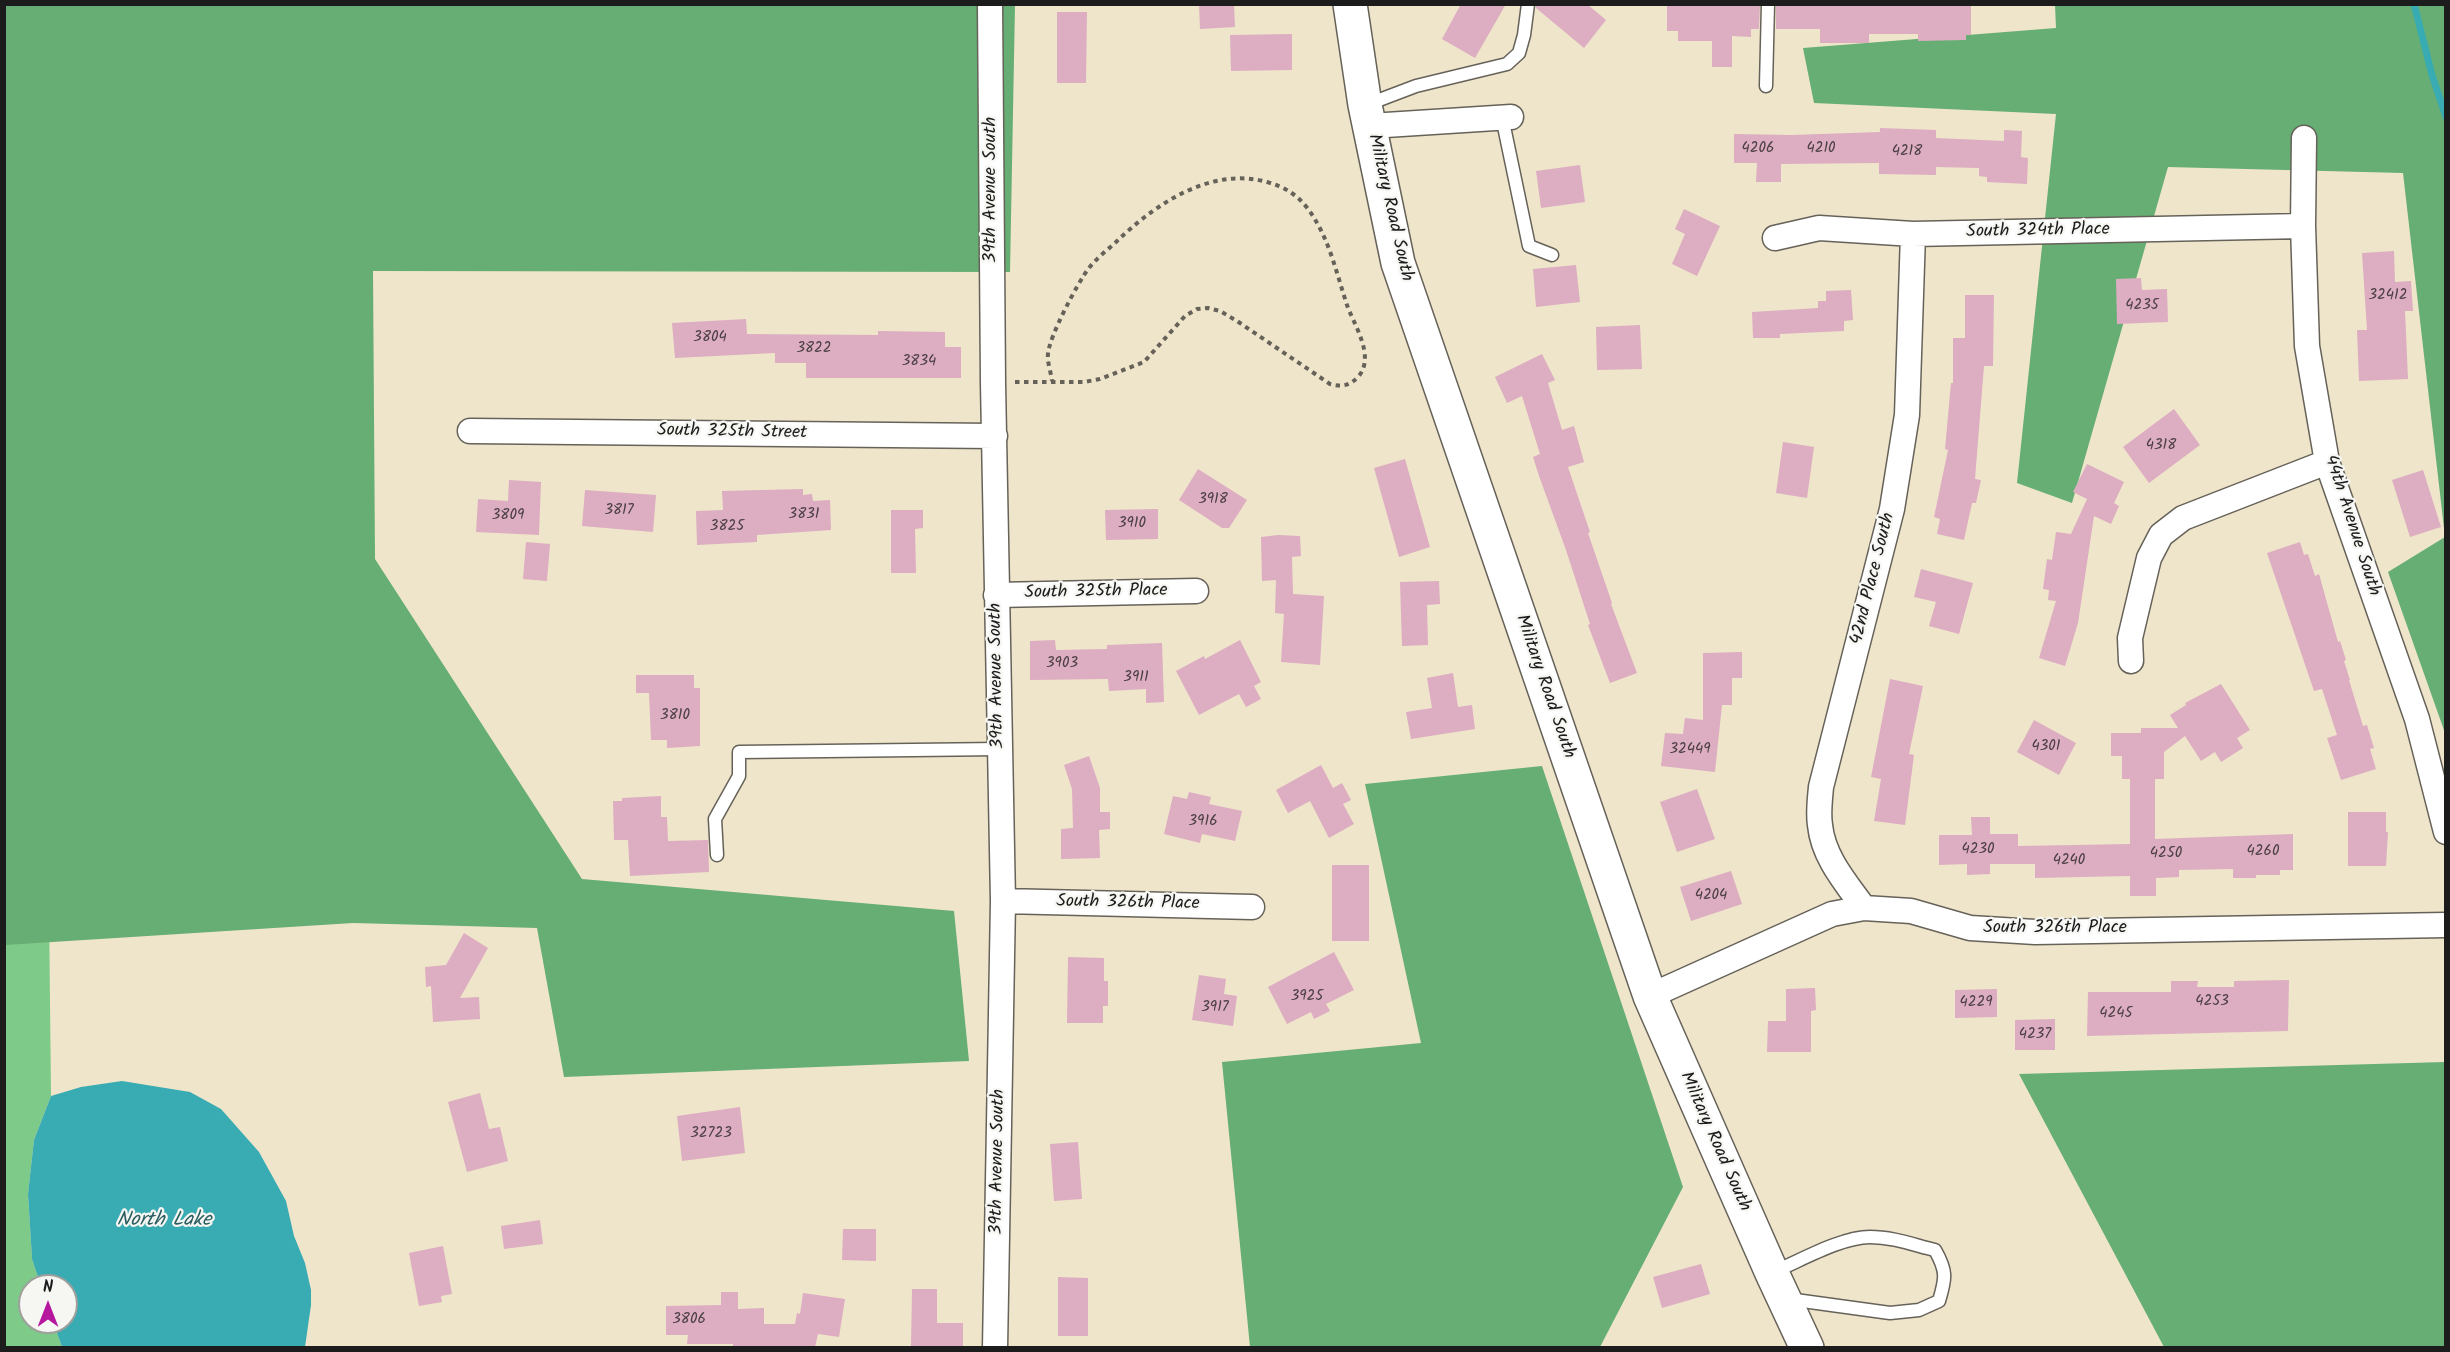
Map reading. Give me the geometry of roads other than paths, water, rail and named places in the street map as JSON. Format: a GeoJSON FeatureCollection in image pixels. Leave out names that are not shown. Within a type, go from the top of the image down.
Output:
{"type":"FeatureCollection","features":[{"type":"Feature","properties":{"kind":"main road","name":"Military Road South"},"geometry":{"type":"LineString","coordinates":[[1350,4],[1368,116],[1398,263],[1650,996],[1807,1347]]}},
{"type":"Feature","properties":{"kind":"street","name":"39th Avenue South"},"geometry":{"type":"LineString","coordinates":[[990,4],[996,595],[1003,901],[994,1347]]}},
{"type":"Feature","properties":{"kind":"street"},"geometry":{"type":"LineString","coordinates":[[1368,116],[1507,117]]}},
{"type":"Feature","properties":{"kind":"street","name":"44th Avenue South"},"geometry":{"type":"LineString","coordinates":[[2304,138],[2303,226],[2307,346],[2327,462],[2417,719],[2445,832]]}},
{"type":"Feature","properties":{"kind":"street","name":"South 324th Place"},"geometry":{"type":"LineString","coordinates":[[1774,238],[1819,228],[1913,234],[2303,226]]}},
{"type":"Feature","properties":{"kind":"street","name":"42nd Place South"},"geometry":{"type":"LineString","coordinates":[[1864,908],[1839,874],[1825,846],[1820,825],[1821,787],[1892,509],[1907,415],[1913,234]]}},
{"type":"Feature","properties":{"kind":"street","name":"South 325th Street"},"geometry":{"type":"LineString","coordinates":[[470,431],[994,436]]}},
{"type":"Feature","properties":{"kind":"street"},"geometry":{"type":"LineString","coordinates":[[2131,661],[2130,638],[2149,558],[2162,535],[2183,518],[2327,462]]}},
{"type":"Feature","properties":{"kind":"street","name":"South 325th Place"},"geometry":{"type":"LineString","coordinates":[[996,595],[1196,591]]}},
{"type":"Feature","properties":{"kind":"street","name":"South 326th Place"},"geometry":{"type":"LineString","coordinates":[[1003,901],[1252,907]]}},
{"type":"Feature","properties":{"kind":"street","name":"South 326th Place"},"geometry":{"type":"LineString","coordinates":[[1650,996],[1832,914],[1864,908],[1911,911],[1970,928],[2035,932],[2445,925]]}},
{"type":"Feature","properties":{"kind":"lane"},"geometry":{"type":"LineString","coordinates":[[1368,116],[1416,86],[1507,64],[1519,53],[1528,4]]}},
{"type":"Feature","properties":{"kind":"lane"},"geometry":{"type":"LineString","coordinates":[[1766,86],[1768,4]]}},
{"type":"Feature","properties":{"kind":"lane"},"geometry":{"type":"LineString","coordinates":[[1507,117],[1529,246],[1552,255]]}},
{"type":"Feature","properties":{"kind":"lane"},"geometry":{"type":"LineString","coordinates":[[717,855],[715,819],[739,776],[739,752],[1000,749]]}},
{"type":"Feature","properties":{"kind":"lane"},"geometry":{"type":"LineString","coordinates":[[1868,1237],[1898,1240],[1935,1250],[1944,1265],[1945,1281],[1939,1301],[1919,1310],[1890,1313],[1778,1286],[1841,1243],[1868,1237]]}},
{"type":"Feature","properties":{"kind":"water","name":"North Lake"},"geometry":{"type":"Polygon","coordinates":[[[122,1081],[190,1092],[221,1109],[259,1152],[286,1201],[294,1236],[305,1263],[311,1290],[311,1305],[305,1347],[62,1347],[57,1334],[78,1334],[78,1274],[37,1274],[32,1259],[28,1194],[34,1140],[51,1096],[81,1087],[122,1081]]]}},
{"type":"Feature","properties":{"kind":"waterway"},"geometry":{"type":"LineString","coordinates":[[2414,4],[2432,75],[2446,117]]}}]}
